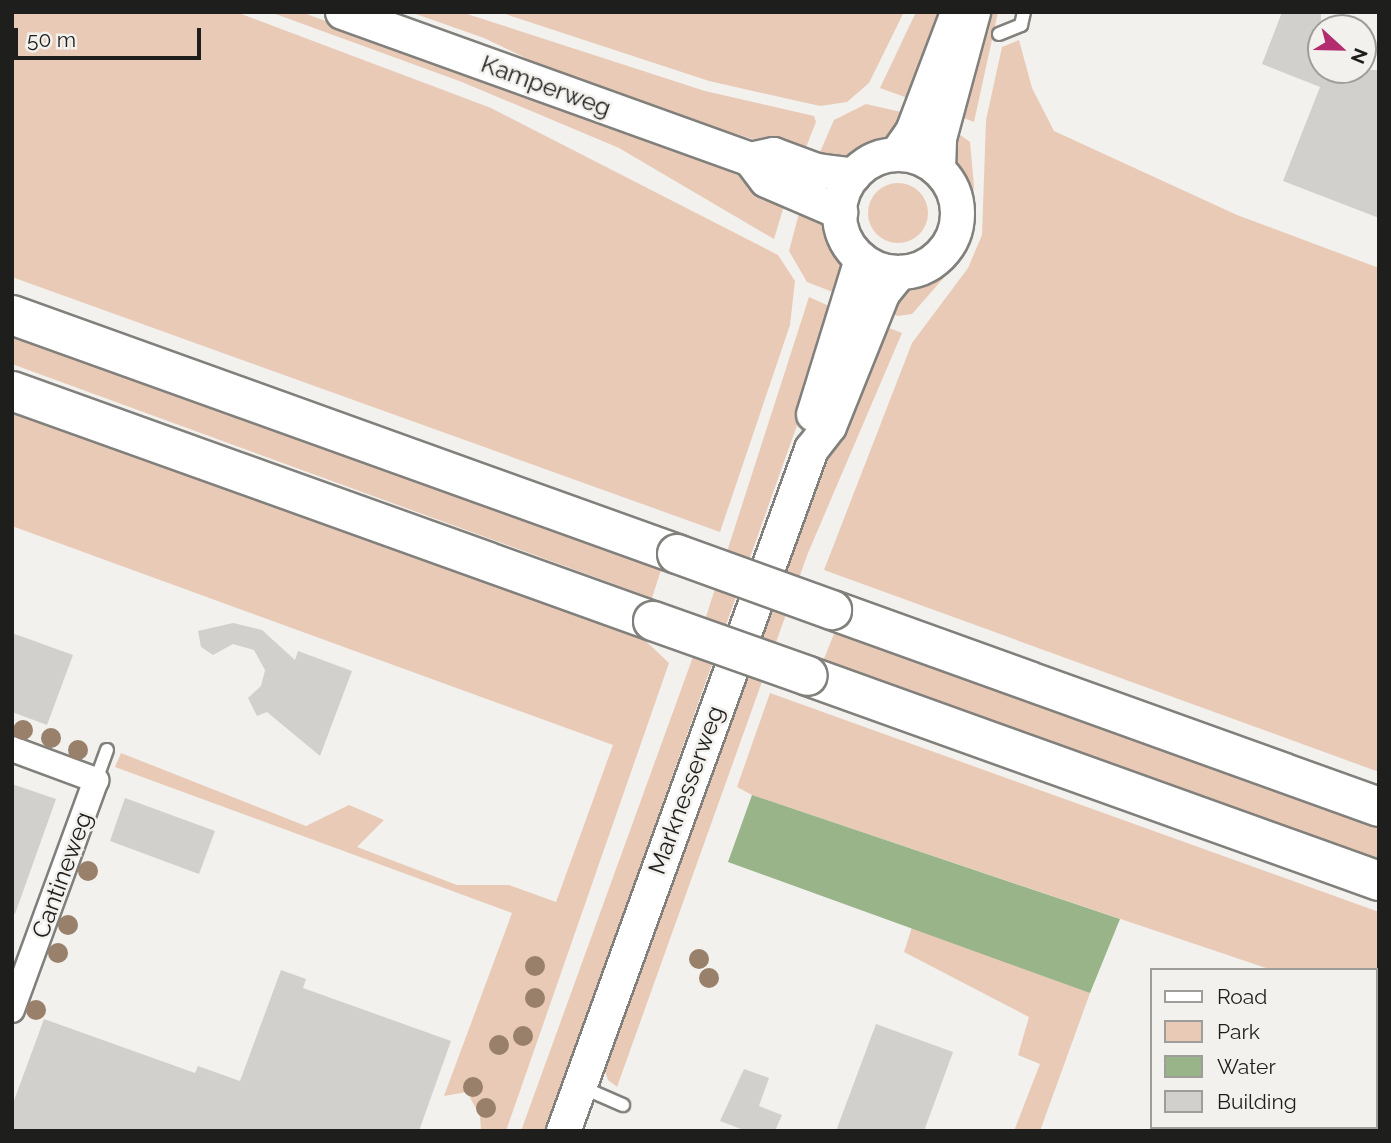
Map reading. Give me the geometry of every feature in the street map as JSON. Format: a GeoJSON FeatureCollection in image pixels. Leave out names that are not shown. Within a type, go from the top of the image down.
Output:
{"type":"FeatureCollection","features":[{"type":"Feature","properties":{"kind":"highway"},"geometry":{"type":"LineString","coordinates":[[12,314],[1379,807]]}},
{"type":"Feature","properties":{"kind":"highway"},"geometry":{"type":"LineString","coordinates":[[12,391],[1379,881]]}},
{"type":"Feature","properties":{"kind":"main road","name":"Kamperweg"},"geometry":{"type":"LineString","coordinates":[[342,12],[750,159],[773,155],[854,175]]}},
{"type":"Feature","properties":{"kind":"main road"},"geometry":{"type":"LineString","coordinates":[[896,154],[912,131],[957,12]]}},
{"type":"Feature","properties":{"kind":"main road"},"geometry":{"type":"LineString","coordinates":[[938,169],[939,138],[973,12]]}},
{"type":"Feature","properties":{"kind":"main road"},"geometry":{"type":"LineString","coordinates":[[896,154],[918,158],[938,169],[955,197],[952,238],[930,263],[899,272],[861,259],[847,242],[839,212],[854,175],[876,159],[896,154]]}},
{"type":"Feature","properties":{"kind":"main road","name":"Kamperweg"},"geometry":{"type":"LineString","coordinates":[[750,159],[766,180],[839,212]]}},
{"type":"Feature","properties":{"kind":"main road","name":"Marknesserweg"},"geometry":{"type":"LineString","coordinates":[[563,1131],[811,449],[813,416],[861,259]]}},
{"type":"Feature","properties":{"kind":"main road","name":"Marknesserweg"},"geometry":{"type":"LineString","coordinates":[[811,449],[829,426],[883,292],[899,272]]}},
{"type":"Feature","properties":{"kind":"street"},"geometry":{"type":"LineString","coordinates":[[12,749],[96,780]]}},
{"type":"Feature","properties":{"kind":"street","name":"Cantineweg"},"geometry":{"type":"LineString","coordinates":[[12,1010],[96,780]]}},
{"type":"Feature","properties":{"kind":"lane"},"geometry":{"type":"LineString","coordinates":[[999,34],[1021,25],[1024,12]]}},
{"type":"Feature","properties":{"kind":"lane"},"geometry":{"type":"LineString","coordinates":[[96,780],[107,750]]}},
{"type":"Feature","properties":{"kind":"lane"},"geometry":{"type":"LineString","coordinates":[[579,1086],[623,1105]]}},
{"type":"Feature","properties":{"kind":"green space"},"geometry":{"type":"Polygon","coordinates":[[[12,12],[236,12],[491,108],[778,255],[795,281],[790,325],[720,532],[12,277],[12,12]]]}},
{"type":"Feature","properties":{"kind":"green space"},"geometry":{"type":"Polygon","coordinates":[[[270,12],[301,12],[670,147],[787,196],[774,239],[619,148],[462,82],[270,12]]]}},
{"type":"Feature","properties":{"kind":"green space"},"geometry":{"type":"Polygon","coordinates":[[[410,12],[461,12],[705,91],[814,116],[816,122],[803,155],[586,87],[484,38],[410,12]]]}},
{"type":"Feature","properties":{"kind":"green space"},"geometry":{"type":"Polygon","coordinates":[[[499,12],[904,12],[869,83],[847,102],[820,106],[709,81],[499,12]]]}},
{"type":"Feature","properties":{"kind":"green space"},"geometry":{"type":"Polygon","coordinates":[[[916,12],[948,12],[913,100],[880,88],[916,12]]]}},
{"type":"Feature","properties":{"kind":"green space"},"geometry":{"type":"Polygon","coordinates":[[[985,12],[998,12],[974,122],[956,115],[985,12]]]}},
{"type":"Feature","properties":{"kind":"green space"},"geometry":{"type":"Polygon","coordinates":[[[1019,40],[1032,88],[1054,131],[1237,215],[1379,268],[1379,772],[824,570],[912,343],[968,268],[982,235],[986,120],[1002,47],[1019,40]]]}},
{"type":"Feature","properties":{"kind":"green space"},"geometry":{"type":"Polygon","coordinates":[[[866,104],[910,114],[892,142],[843,162],[817,159],[834,120],[866,104]]]}},
{"type":"Feature","properties":{"kind":"green space"},"geometry":{"type":"Polygon","coordinates":[[[951,128],[970,142],[974,186],[968,235],[948,273],[912,314],[898,316],[883,311],[903,285],[945,261],[962,232],[965,209],[951,165],[951,128]]]}},
{"type":"Feature","properties":{"kind":"green space"},"geometry":{"type":"Polygon","coordinates":[[[892,183],[904,183],[923,196],[928,213],[926,225],[915,238],[904,243],[892,243],[873,230],[868,219],[868,207],[881,188],[892,183]]]}},
{"type":"Feature","properties":{"kind":"green space"},"geometry":{"type":"Polygon","coordinates":[[[802,202],[828,220],[845,257],[843,296],[807,282],[789,251],[802,202]]]}},
{"type":"Feature","properties":{"kind":"green space"},"geometry":{"type":"Polygon","coordinates":[[[809,297],[838,310],[546,1131],[521,1131],[694,654],[809,297]]]}},
{"type":"Feature","properties":{"kind":"green space"},"geometry":{"type":"Polygon","coordinates":[[[879,324],[902,333],[808,553],[617,1087],[608,1080],[602,1063],[879,324]]]}},
{"type":"Feature","properties":{"kind":"green space"},"geometry":{"type":"Polygon","coordinates":[[[12,328],[662,567],[652,598],[12,364],[12,328]]]}},
{"type":"Feature","properties":{"kind":"green space"},"geometry":{"type":"Polygon","coordinates":[[[12,402],[632,628],[669,663],[506,1131],[481,1131],[480,1116],[467,1092],[444,1096],[512,913],[115,767],[121,753],[306,826],[349,805],[384,820],[357,847],[457,885],[509,885],[556,902],[613,745],[12,526],[12,402]]]}},
{"type":"Feature","properties":{"kind":"green space"},"geometry":{"type":"Polygon","coordinates":[[[836,629],[1379,822],[1379,865],[823,661],[836,629]]]}},
{"type":"Feature","properties":{"kind":"green space"},"geometry":{"type":"Polygon","coordinates":[[[770,693],[1379,912],[1379,1004],[1377,968],[1266,968],[752,795],[737,787],[770,693]]]}},
{"type":"Feature","properties":{"kind":"green space"},"geometry":{"type":"Polygon","coordinates":[[[912,927],[1090,993],[1040,1131],[1014,1131],[1040,1064],[1018,1055],[1029,1017],[904,952],[912,927]]]}},
{"type":"Feature","properties":{"kind":"water"},"geometry":{"type":"Polygon","coordinates":[[[752,795],[1120,919],[1090,993],[728,862],[752,795]]]}},
{"type":"Feature","properties":{"kind":"building"},"geometry":{"type":"Polygon","coordinates":[[[1282,12],[1321,12],[1307,14],[1307,82],[1262,64],[1282,12]]]}},
{"type":"Feature","properties":{"kind":"building"},"geometry":{"type":"Polygon","coordinates":[[[1379,70],[1379,218],[1283,181],[1320,87],[1312,84],[1377,84],[1379,70]]]}},
{"type":"Feature","properties":{"kind":"building"},"geometry":{"type":"Polygon","coordinates":[[[233,623],[262,630],[295,660],[298,651],[352,671],[320,756],[267,712],[257,716],[248,698],[261,686],[265,670],[254,650],[233,644],[213,655],[201,647],[198,631],[233,623]]]}},
{"type":"Feature","properties":{"kind":"building"},"geometry":{"type":"Polygon","coordinates":[[[12,633],[73,655],[47,725],[12,712],[12,633]]]}},
{"type":"Feature","properties":{"kind":"building"},"geometry":{"type":"Polygon","coordinates":[[[12,784],[56,799],[15,914],[12,913],[12,784]]]}},
{"type":"Feature","properties":{"kind":"building"},"geometry":{"type":"Polygon","coordinates":[[[125,798],[215,831],[199,874],[110,841],[125,798]]]}},
{"type":"Feature","properties":{"kind":"building"},"geometry":{"type":"Polygon","coordinates":[[[281,970],[306,979],[303,988],[451,1041],[419,1131],[12,1131],[12,1106],[44,1019],[195,1073],[198,1066],[240,1081],[281,970]]]}},
{"type":"Feature","properties":{"kind":"building"},"geometry":{"type":"Polygon","coordinates":[[[876,1024],[953,1052],[924,1131],[836,1131],[876,1024]]]}},
{"type":"Feature","properties":{"kind":"building"},"geometry":{"type":"Polygon","coordinates":[[[744,1069],[769,1078],[759,1106],[782,1115],[775,1131],[746,1131],[720,1121],[744,1069]]]}}]}
